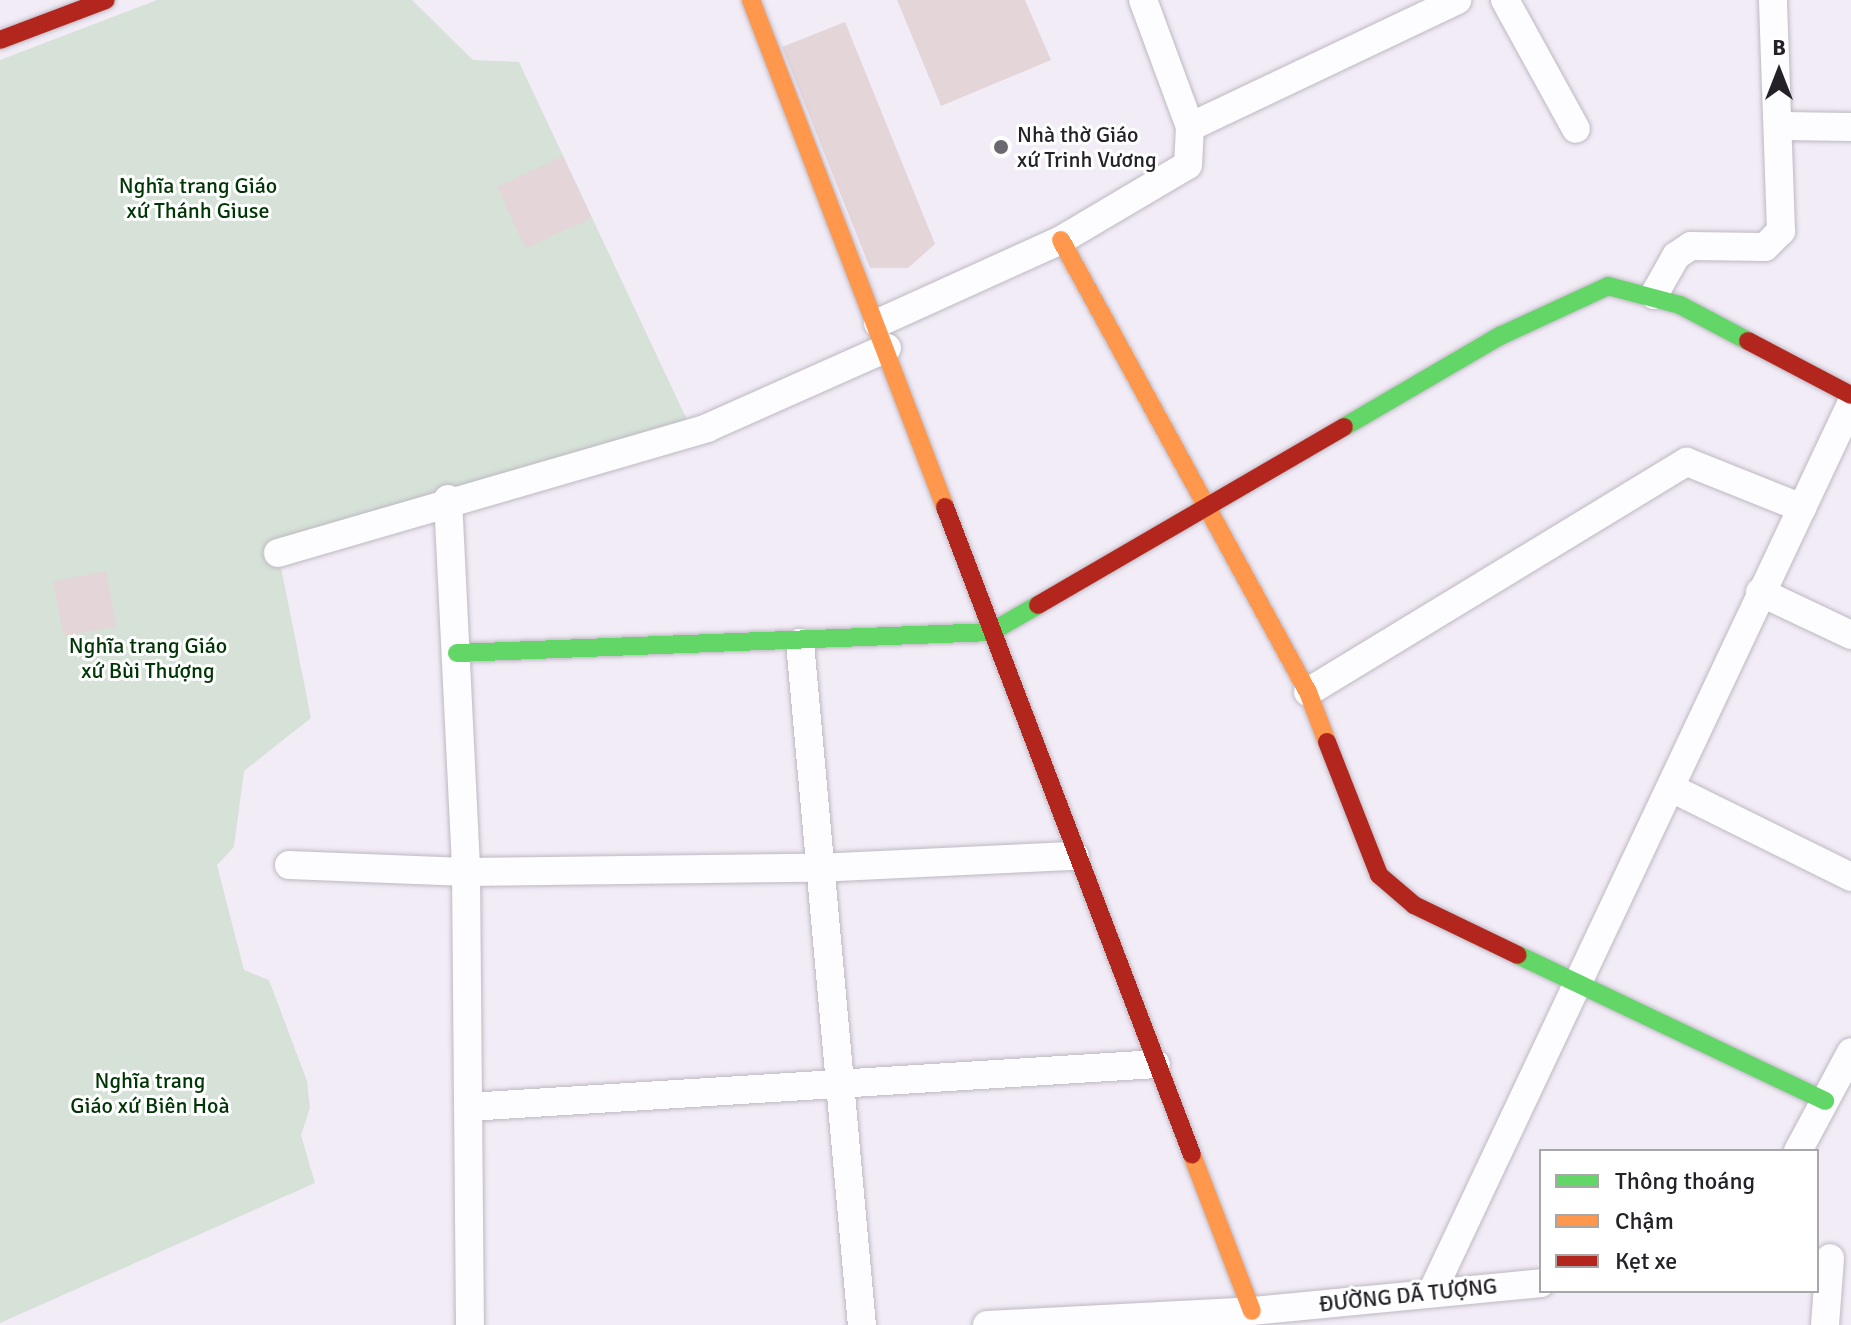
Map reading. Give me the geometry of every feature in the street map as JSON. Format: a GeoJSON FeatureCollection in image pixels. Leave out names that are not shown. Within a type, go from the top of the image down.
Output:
{"type":"FeatureCollection","features":[{"type":"Feature","properties":{"kind":"street"},"geometry":{"type":"LineString","coordinates":[[0,40],[106,0]]}},
{"type":"Feature","properties":{"kind":"street"},"geometry":{"type":"LineString","coordinates":[[751,0],[883,336],[1075,856],[1252,1311]]}},
{"type":"Feature","properties":{"kind":"street"},"geometry":{"type":"LineString","coordinates":[[278,553],[448,499],[707,428],[1061,240],[1188,165],[1190,127],[1143,0]]}},
{"type":"Feature","properties":{"kind":"street"},"geometry":{"type":"LineString","coordinates":[[1190,127],[1457,0]]}},
{"type":"Feature","properties":{"kind":"street"},"geometry":{"type":"LineString","coordinates":[[1505,0],[1576,129]]}},
{"type":"Feature","properties":{"kind":"street"},"geometry":{"type":"LineString","coordinates":[[1654,295],[1676,256],[1691,246],[1776,242],[1782,126],[1773,0]]}},
{"type":"Feature","properties":{"kind":"street"},"geometry":{"type":"LineString","coordinates":[[1782,126],[1851,127]]}},
{"type":"Feature","properties":{"kind":"street"},"geometry":{"type":"LineString","coordinates":[[1061,240],[1308,692],[1368,852],[1394,892],[1825,1101]]}},
{"type":"Feature","properties":{"kind":"street"},"geometry":{"type":"LineString","coordinates":[[457,653],[800,643],[991,632],[1203,503],[1571,298],[1608,286],[1654,295],[1851,395]]}},
{"type":"Feature","properties":{"kind":"street"},"geometry":{"type":"LineString","coordinates":[[1432,1292],[1851,404]]}},
{"type":"Feature","properties":{"kind":"street"},"geometry":{"type":"LineString","coordinates":[[1308,692],[1687,462],[1802,508]]}},
{"type":"Feature","properties":{"kind":"street"},"geometry":{"type":"LineString","coordinates":[[448,499],[466,872],[470,1325]]}},
{"type":"Feature","properties":{"kind":"street"},"geometry":{"type":"LineString","coordinates":[[1760,592],[1851,635]]}},
{"type":"Feature","properties":{"kind":"street"},"geometry":{"type":"LineString","coordinates":[[800,643],[817,868],[862,1325]]}},
{"type":"Feature","properties":{"kind":"street"},"geometry":{"type":"LineString","coordinates":[[1671,788],[1851,877]]}},
{"type":"Feature","properties":{"kind":"street"},"geometry":{"type":"LineString","coordinates":[[289,865],[466,872],[817,868],[1075,856]]}},
{"type":"Feature","properties":{"kind":"street"},"geometry":{"type":"LineString","coordinates":[[1799,1149],[1851,1052]]}},
{"type":"Feature","properties":{"kind":"street"},"geometry":{"type":"LineString","coordinates":[[469,1107],[1156,1064]]}},
{"type":"Feature","properties":{"kind":"street"},"geometry":{"type":"LineString","coordinates":[[1825,1325],[1833,1257]]}},
{"type":"Feature","properties":{"kind":"street","name":"ĐƯỜNG DÃ TƯỢNG"},"geometry":{"type":"LineString","coordinates":[[987,1325],[1252,1311],[1539,1283]]}},
{"type":"Feature","properties":{"kind":"green space"},"geometry":{"type":"Polygon","coordinates":[[[157,0],[412,0],[473,60],[519,62],[688,422],[276,542],[311,718],[244,771],[234,847],[217,865],[244,970],[269,980],[307,1081],[310,1108],[301,1135],[315,1183],[0,1323],[0,60],[157,0]]]}},
{"type":"Feature","properties":{"kind":"building"},"geometry":{"type":"Polygon","coordinates":[[[897,0],[1025,0],[1051,60],[941,106],[897,0]]]}},
{"type":"Feature","properties":{"kind":"building"},"geometry":{"type":"Polygon","coordinates":[[[845,22],[935,244],[908,268],[870,268],[782,47],[845,22]]]}},
{"type":"Feature","properties":{"kind":"building"},"geometry":{"type":"Polygon","coordinates":[[[563,156],[592,218],[526,248],[497,187],[563,156]]]}},
{"type":"Feature","properties":{"kind":"building"},"geometry":{"type":"Polygon","coordinates":[[[106,571],[117,626],[64,636],[53,581],[106,571]]]}},
{"type":"Feature","properties":{"kind":"traffic: fast"},"geometry":{"type":"LineString","coordinates":[[1344,427],[1500,336],[1608,286],[1680,305],[1748,341]]}},
{"type":"Feature","properties":{"kind":"traffic: fast"},"geometry":{"type":"LineString","coordinates":[[457,653],[991,632],[1038,605]]}},
{"type":"Feature","properties":{"kind":"traffic: fast"},"geometry":{"type":"LineString","coordinates":[[1518,955],[1825,1101]]}},
{"type":"Feature","properties":{"kind":"traffic: slow"},"geometry":{"type":"LineString","coordinates":[[751,0],[945,507]]}},
{"type":"Feature","properties":{"kind":"traffic: slow"},"geometry":{"type":"LineString","coordinates":[[1061,240],[1308,692],[1327,742]]}},
{"type":"Feature","properties":{"kind":"traffic: slow"},"geometry":{"type":"LineString","coordinates":[[1192,1155],[1252,1311]]}},
{"type":"Feature","properties":{"kind":"traffic: jam"},"geometry":{"type":"LineString","coordinates":[[0,40],[106,0]]}},
{"type":"Feature","properties":{"kind":"traffic: jam"},"geometry":{"type":"LineString","coordinates":[[1748,341],[1851,395]]}},
{"type":"Feature","properties":{"kind":"traffic: jam"},"geometry":{"type":"LineString","coordinates":[[1038,605],[1344,427]]}},
{"type":"Feature","properties":{"kind":"traffic: jam"},"geometry":{"type":"LineString","coordinates":[[945,507],[1192,1155]]}},
{"type":"Feature","properties":{"kind":"traffic: jam"},"geometry":{"type":"LineString","coordinates":[[1327,742],[1379,875],[1414,905],[1518,955]]}},
{"type":"Feature","properties":{"kind":"place","name":"Nhà thờ Giáo xứ Trinh Vương"},"geometry":{"type":"Point","coordinates":[1001,147]}},
{"type":"Feature","properties":{"kind":"park label","name":"Nghĩa trang Giáo xứ Thánh Giuse"},"geometry":{"type":"Point","coordinates":[198,198]}},
{"type":"Feature","properties":{"kind":"park label","name":"Nghĩa trang Giáo xứ Bùi Thượng"},"geometry":{"type":"Point","coordinates":[148,658]}},
{"type":"Feature","properties":{"kind":"park label","name":"Nghĩa trang Giáo xứ Biên Hoà"},"geometry":{"type":"Point","coordinates":[150,1092]}}]}
